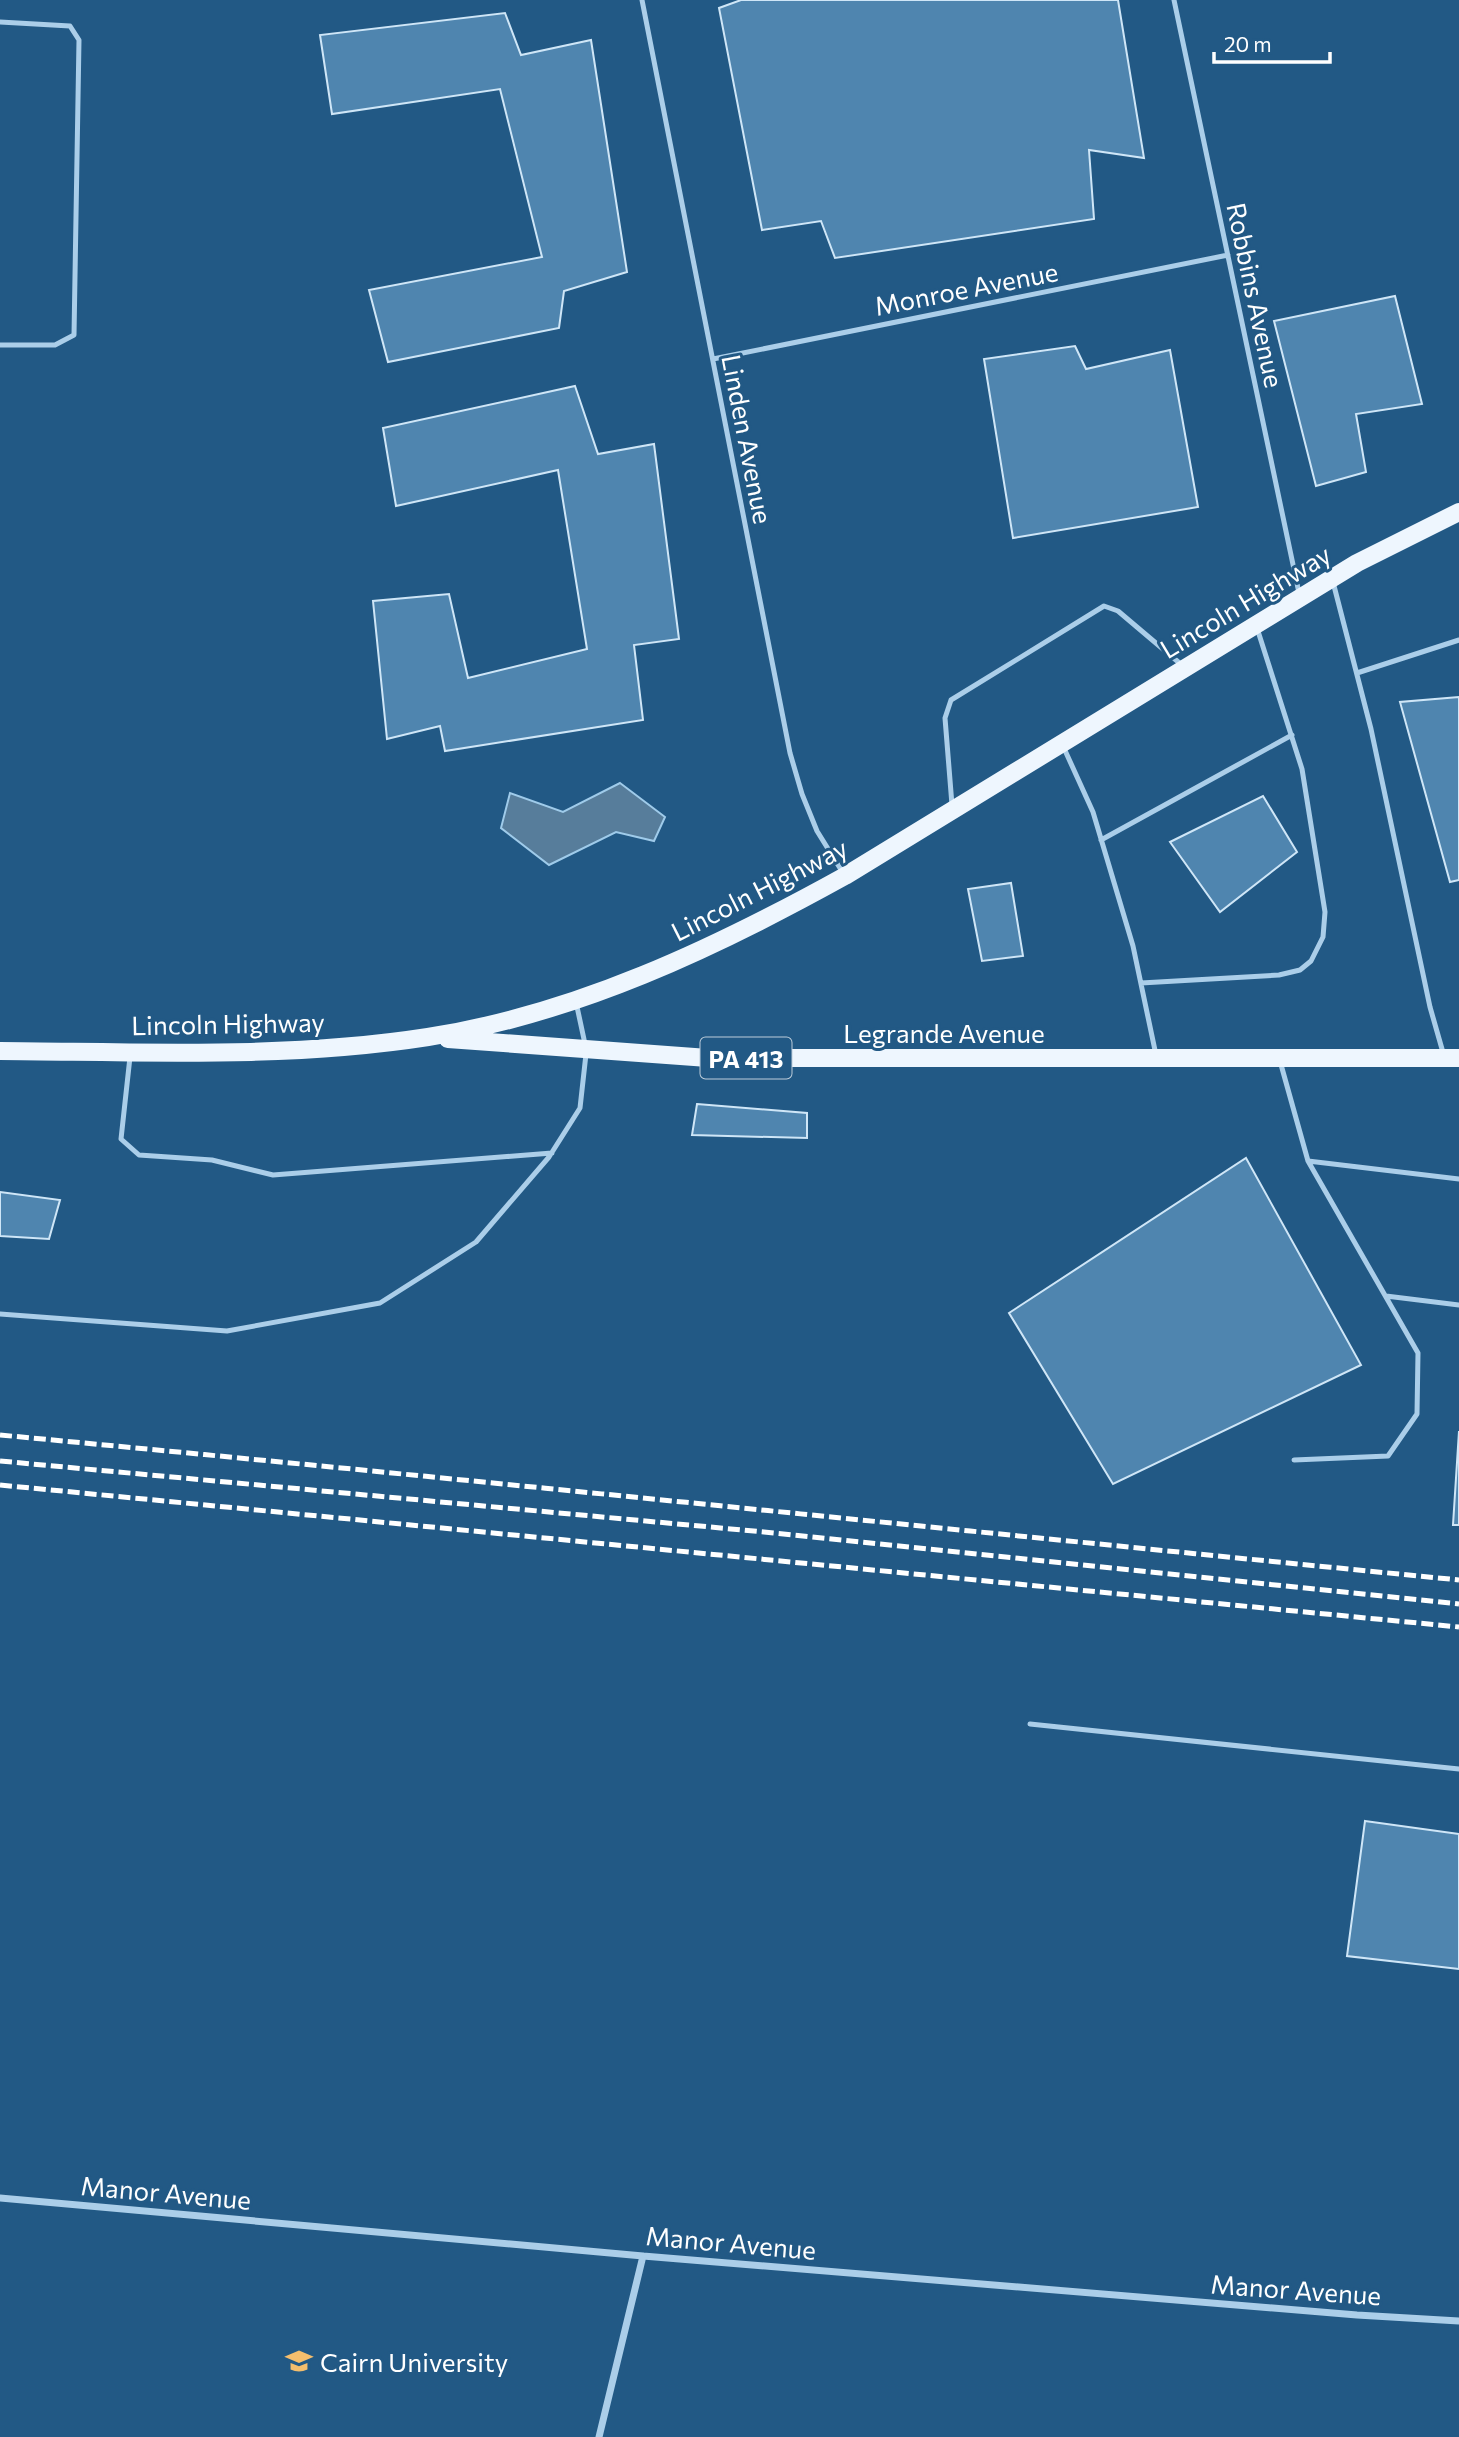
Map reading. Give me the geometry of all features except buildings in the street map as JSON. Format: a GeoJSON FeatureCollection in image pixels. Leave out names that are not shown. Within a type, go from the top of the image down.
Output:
{"type":"FeatureCollection","features":[{"type":"Feature","properties":{"kind":"main road","name":"Lincoln Highway"},"geometry":{"type":"LineString","coordinates":[[0,1051],[252,1052],[339,1047],[429,1037],[508,1020],[576,999],[676,961],[762,922],[845,876],[1357,563],[1459,512]]}},
{"type":"Feature","properties":{"kind":"main road","name":"Legrande Avenue"},"geometry":{"type":"LineString","coordinates":[[429,1037],[708,1058],[1452,1058]]}},
{"type":"Feature","properties":{"kind":"street","name":"Manor Avenue"},"geometry":{"type":"LineString","coordinates":[[0,2197],[643,2256],[1357,2315],[1459,2321]]}},
{"type":"Feature","properties":{"kind":"street"},"geometry":{"type":"LineString","coordinates":[[599,2437],[643,2256]]}},
{"type":"Feature","properties":{"kind":"lane","name":"Linden Avenue"},"geometry":{"type":"LineString","coordinates":[[642,0],[790,753],[817,831],[845,876]]}},
{"type":"Feature","properties":{"kind":"lane","name":"Robbins Avenue"},"geometry":{"type":"LineString","coordinates":[[1174,0],[1300,598]]}},
{"type":"Feature","properties":{"kind":"lane"},"geometry":{"type":"LineString","coordinates":[[0,22],[70,26],[79,40],[74,335],[55,345],[0,345]]}},
{"type":"Feature","properties":{"kind":"lane","name":"Monroe Avenue"},"geometry":{"type":"LineString","coordinates":[[713,359],[1228,255]]}},
{"type":"Feature","properties":{"kind":"lane"},"geometry":{"type":"LineString","coordinates":[[1332,579],[1371,729],[1430,1007],[1452,1058]]}},
{"type":"Feature","properties":{"kind":"lane"},"geometry":{"type":"LineString","coordinates":[[953,810],[945,718],[951,700],[1104,606],[1118,611],[1185,668]]}},
{"type":"Feature","properties":{"kind":"lane"},"geometry":{"type":"LineString","coordinates":[[1141,983],[1279,975],[1300,970],[1311,961],[1323,937],[1325,912],[1302,769],[1256,625]]}},
{"type":"Feature","properties":{"kind":"lane"},"geometry":{"type":"LineString","coordinates":[[1357,673],[1459,639]]}},
{"type":"Feature","properties":{"kind":"lane"},"geometry":{"type":"LineString","coordinates":[[1101,840],[1292,735]]}},
{"type":"Feature","properties":{"kind":"lane"},"geometry":{"type":"LineString","coordinates":[[1062,744],[1093,812],[1133,946],[1156,1058]]}},
{"type":"Feature","properties":{"kind":"lane"},"geometry":{"type":"LineString","coordinates":[[0,1314],[227,1331],[380,1303],[476,1242],[552,1153],[580,1108],[586,1050],[576,999]]}},
{"type":"Feature","properties":{"kind":"lane"},"geometry":{"type":"LineString","coordinates":[[131,1052],[121,1139],[139,1155],[212,1160],[273,1175],[552,1153]]}},
{"type":"Feature","properties":{"kind":"lane"},"geometry":{"type":"LineString","coordinates":[[1279,1058],[1308,1161],[1418,1353],[1417,1414],[1388,1456],[1294,1460]]}},
{"type":"Feature","properties":{"kind":"lane"},"geometry":{"type":"LineString","coordinates":[[1308,1161],[1459,1179]]}},
{"type":"Feature","properties":{"kind":"lane"},"geometry":{"type":"LineString","coordinates":[[1386,1296],[1459,1305]]}},
{"type":"Feature","properties":{"kind":"lane"},"geometry":{"type":"LineString","coordinates":[[1030,1724],[1459,1769]]}},
{"type":"Feature","properties":{"kind":"water"},"geometry":{"type":"Polygon","coordinates":[[[620,783],[665,817],[654,841],[616,832],[549,865],[501,828],[510,793],[563,812],[620,783]]]}},
{"type":"Feature","properties":{"kind":"railway"},"geometry":{"type":"LineString","coordinates":[[0,1435],[1459,1580]]}},
{"type":"Feature","properties":{"kind":"railway"},"geometry":{"type":"LineString","coordinates":[[0,1461],[764,1532],[1459,1604]]}},
{"type":"Feature","properties":{"kind":"railway"},"geometry":{"type":"LineString","coordinates":[[0,1485],[1459,1627]]}},
{"type":"Feature","properties":{"kind":"place","name":"Cairn University"},"geometry":{"type":"Point","coordinates":[299,2361]}}]}
